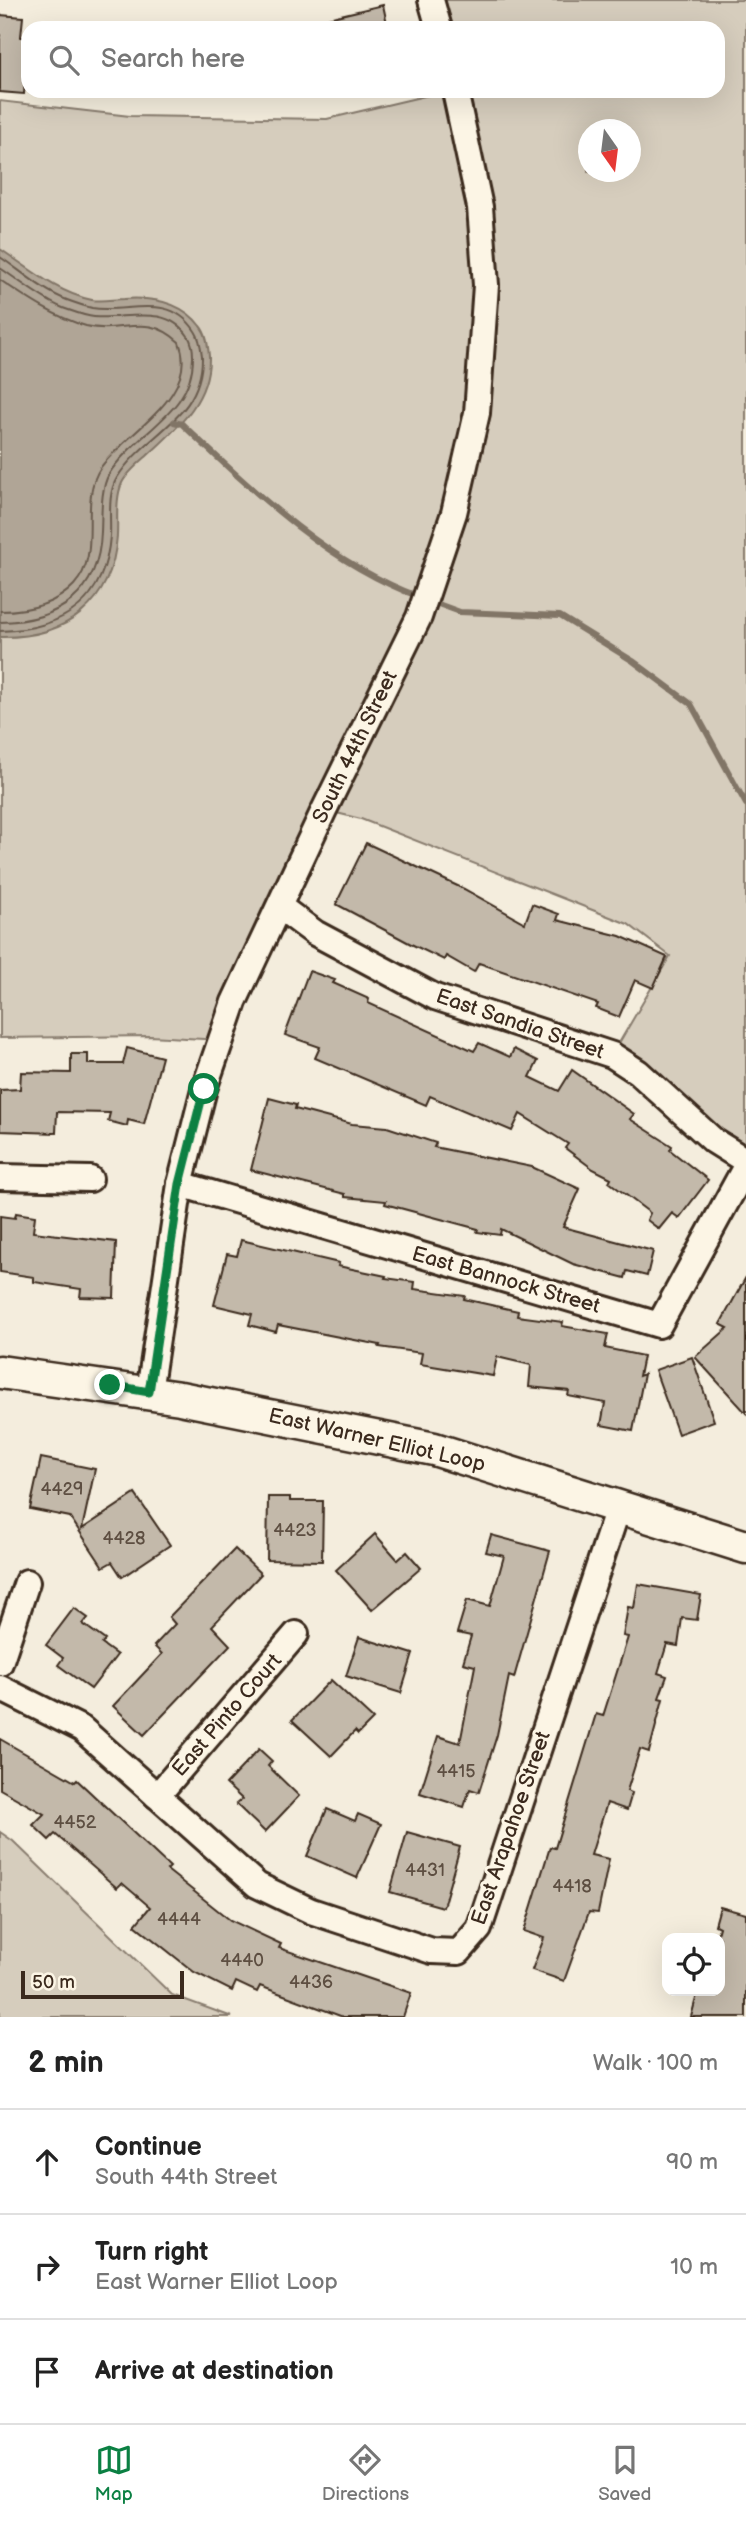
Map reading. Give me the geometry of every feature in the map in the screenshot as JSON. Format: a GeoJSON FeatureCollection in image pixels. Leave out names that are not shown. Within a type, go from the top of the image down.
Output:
{"type":"FeatureCollection","features":[{"type":"Feature","properties":{"kind":"main road","name":"East Warner Elliot Loop"},"geometry":{"type":"LineString","coordinates":[[0,1372],[149,1392],[306,1421],[434,1449],[746,1547]]}},
{"type":"Feature","properties":{"kind":"street"},"geometry":{"type":"LineString","coordinates":[[431,0],[437,21]]}},
{"type":"Feature","properties":{"kind":"street","name":"South 44th Street"},"geometry":{"type":"LineString","coordinates":[[149,1392],[180,1184],[204,1089],[234,1002],[419,617],[454,513],[477,413],[486,285],[480,207],[457,98]]}},
{"type":"Feature","properties":{"kind":"street","name":"East Sandia Street"},"geometry":{"type":"LineString","coordinates":[[280,907],[315,933],[435,997],[612,1055],[638,1072],[714,1141],[746,1163]]}},
{"type":"Feature","properties":{"kind":"street","name":"East Bannock Street"},"geometry":{"type":"LineString","coordinates":[[180,1184],[659,1325],[746,1163]]}},
{"type":"Feature","properties":{"kind":"street"},"geometry":{"type":"LineString","coordinates":[[0,1177],[90,1179]]}},
{"type":"Feature","properties":{"kind":"street","name":"East Arapahoe Street"},"geometry":{"type":"LineString","coordinates":[[0,1688],[82,1729],[257,1885],[311,1912],[432,1951],[459,1952],[479,1928],[619,1505]]}},
{"type":"Feature","properties":{"kind":"street"},"geometry":{"type":"LineString","coordinates":[[0,1663],[27,1582]]}},
{"type":"Feature","properties":{"kind":"street","name":"East Pinto Court"},"geometry":{"type":"LineString","coordinates":[[157,1796],[296,1634]]}},
{"type":"Feature","properties":{"kind":"shaded area"},"geometry":{"type":"Polygon","coordinates":[[[431,0],[746,0],[746,1161],[612,1055],[670,956],[628,924],[361,819],[324,810],[221,1040],[150,1036],[0,1038],[0,101],[130,116],[327,119],[416,98],[725,98],[725,21],[437,21],[431,0]]]}},
{"type":"Feature","properties":{"kind":"shaded area"},"geometry":{"type":"Polygon","coordinates":[[[0,1832],[13,1841],[172,1995],[232,2017],[0,2017],[0,1832]]]}},
{"type":"Feature","properties":{"kind":"water"},"geometry":{"type":"Polygon","coordinates":[[[0,249],[44,279],[79,297],[100,301],[156,300],[175,306],[193,318],[202,329],[209,356],[204,387],[190,412],[133,468],[122,483],[113,560],[106,581],[95,598],[82,612],[46,631],[24,636],[0,637],[0,249]]]}},
{"type":"Feature","properties":{"kind":"building"},"geometry":{"type":"Polygon","coordinates":[[[383,5],[386,21],[315,21],[383,5]]]}},
{"type":"Feature","properties":{"kind":"building"},"geometry":{"type":"Polygon","coordinates":[[[0,15],[23,17],[21,94],[0,92],[0,15]]]}},
{"type":"Feature","properties":{"kind":"building"},"geometry":{"type":"Polygon","coordinates":[[[366,843],[464,889],[525,923],[532,904],[559,914],[557,920],[620,936],[667,957],[653,988],[635,980],[619,1017],[596,1008],[598,1004],[479,963],[474,972],[446,956],[444,960],[411,944],[336,904],[366,843]]]}},
{"type":"Feature","properties":{"kind":"building"},"geometry":{"type":"Polygon","coordinates":[[[309,971],[335,980],[333,983],[369,999],[368,1003],[474,1051],[479,1043],[510,1057],[514,1049],[538,1061],[530,1077],[559,1091],[572,1070],[634,1114],[630,1119],[672,1146],[670,1150],[708,1180],[679,1218],[672,1213],[659,1229],[647,1220],[650,1213],[609,1182],[611,1178],[593,1169],[565,1148],[568,1144],[520,1114],[512,1131],[430,1096],[426,1105],[315,1058],[320,1047],[285,1035],[309,971]]]}},
{"type":"Feature","properties":{"kind":"building"},"geometry":{"type":"Polygon","coordinates":[[[127,1048],[162,1057],[144,1124],[128,1120],[127,1126],[108,1121],[110,1113],[57,1112],[56,1133],[0,1131],[0,1090],[20,1089],[21,1072],[71,1073],[71,1054],[88,1054],[88,1064],[123,1064],[127,1048]]]}},
{"type":"Feature","properties":{"kind":"building"},"geometry":{"type":"Polygon","coordinates":[[[269,1098],[296,1105],[295,1109],[352,1124],[387,1127],[436,1143],[434,1147],[532,1167],[580,1189],[563,1227],[653,1251],[647,1276],[627,1271],[625,1278],[573,1264],[501,1229],[500,1235],[477,1232],[478,1229],[385,1204],[386,1201],[345,1197],[345,1194],[251,1170],[269,1098]]]}},
{"type":"Feature","properties":{"kind":"building"},"geometry":{"type":"Polygon","coordinates":[[[16,1213],[35,1216],[33,1232],[116,1242],[114,1298],[80,1297],[81,1289],[34,1282],[34,1277],[0,1272],[0,1216],[15,1218],[16,1213]]]}},
{"type":"Feature","properties":{"kind":"building"},"geometry":{"type":"Polygon","coordinates":[[[241,1240],[339,1263],[338,1266],[386,1276],[385,1278],[415,1282],[414,1289],[465,1296],[464,1299],[518,1311],[517,1316],[563,1322],[562,1326],[608,1334],[605,1348],[643,1356],[639,1376],[644,1374],[633,1431],[601,1425],[605,1403],[568,1396],[569,1391],[529,1387],[531,1365],[497,1357],[493,1376],[420,1364],[422,1353],[379,1347],[380,1345],[278,1325],[276,1332],[249,1325],[252,1314],[214,1305],[227,1254],[237,1256],[241,1240]]]}},
{"type":"Feature","properties":{"kind":"building"},"geometry":{"type":"Polygon","coordinates":[[[746,1277],[746,1413],[695,1357],[728,1328],[720,1324],[746,1277]]]}},
{"type":"Feature","properties":{"kind":"building"},"geometry":{"type":"Polygon","coordinates":[[[692,1357],[714,1421],[678,1434],[655,1370],[692,1357]]]}},
{"type":"Feature","properties":{"kind":"building"},"geometry":{"type":"Polygon","coordinates":[[[41,1458],[95,1469],[82,1529],[135,1494],[170,1545],[122,1577],[112,1562],[103,1567],[70,1517],[30,1509],[41,1458]]]}},
{"type":"Feature","properties":{"kind":"building"},"geometry":{"type":"Polygon","coordinates":[[[268,1497],[290,1497],[290,1501],[323,1501],[322,1561],[267,1560],[268,1497]]]}},
{"type":"Feature","properties":{"kind":"building"},"geometry":{"type":"Polygon","coordinates":[[[375,1534],[398,1560],[407,1552],[421,1568],[372,1610],[336,1570],[375,1534]]]}},
{"type":"Feature","properties":{"kind":"building"},"geometry":{"type":"Polygon","coordinates":[[[491,1535],[550,1551],[514,1678],[509,1676],[497,1735],[479,1792],[470,1789],[464,1807],[420,1793],[438,1736],[460,1743],[475,1666],[463,1663],[471,1636],[457,1633],[467,1600],[490,1606],[504,1556],[486,1552],[491,1535]]]}},
{"type":"Feature","properties":{"kind":"building"},"geometry":{"type":"Polygon","coordinates":[[[235,1549],[261,1574],[212,1626],[230,1645],[144,1735],[113,1706],[162,1654],[154,1646],[175,1624],[169,1617],[235,1549]]]}},
{"type":"Feature","properties":{"kind":"building"},"geometry":{"type":"Polygon","coordinates":[[[638,1584],[701,1595],[697,1620],[682,1618],[678,1646],[667,1644],[658,1673],[667,1676],[659,1698],[663,1699],[649,1752],[640,1749],[627,1791],[632,1793],[627,1810],[607,1803],[591,1855],[609,1859],[598,1913],[589,1912],[564,1981],[532,1970],[544,1938],[524,1931],[550,1847],[555,1848],[596,1714],[603,1716],[628,1637],[623,1636],[628,1607],[634,1608],[638,1584]]]}},
{"type":"Feature","properties":{"kind":"building"},"geometry":{"type":"Polygon","coordinates":[[[74,1608],[88,1618],[83,1624],[105,1640],[102,1644],[117,1655],[91,1689],[58,1665],[63,1658],[46,1645],[74,1608]]]}},
{"type":"Feature","properties":{"kind":"building"},"geometry":{"type":"Polygon","coordinates":[[[359,1637],[413,1654],[401,1693],[346,1676],[359,1637]]]}},
{"type":"Feature","properties":{"kind":"building"},"geometry":{"type":"Polygon","coordinates":[[[331,1680],[373,1719],[358,1734],[355,1731],[331,1756],[292,1720],[331,1680]]]}},
{"type":"Feature","properties":{"kind":"building"},"geometry":{"type":"Polygon","coordinates":[[[0,1739],[75,1782],[77,1780],[170,1867],[167,1870],[230,1920],[281,1944],[279,1948],[411,1993],[403,2017],[343,2017],[260,1986],[257,1992],[236,1982],[232,1991],[194,1972],[135,1925],[150,1907],[122,1883],[117,1888],[55,1834],[49,1840],[33,1825],[44,1814],[0,1789],[0,1739]]]}},
{"type":"Feature","properties":{"kind":"building"},"geometry":{"type":"Polygon","coordinates":[[[259,1749],[272,1761],[268,1766],[299,1796],[265,1832],[236,1804],[242,1799],[226,1784],[259,1749]]]}},
{"type":"Feature","properties":{"kind":"building"},"geometry":{"type":"Polygon","coordinates":[[[327,1809],[355,1821],[358,1814],[381,1824],[357,1878],[307,1856],[327,1809]]]}},
{"type":"Feature","properties":{"kind":"building"},"geometry":{"type":"Polygon","coordinates":[[[407,1832],[460,1847],[443,1907],[390,1892],[407,1832]]]}},
{"type":"Feature","properties":{"kind":"building"},"geometry":{"type":"Polygon","coordinates":[[[720,1907],[746,1914],[746,2017],[691,2017],[697,1996],[725,1996],[725,1933],[717,1933],[719,1927],[715,1925],[720,1907]]]}},
{"type":"Feature","properties":{"kind":"waterway"},"geometry":{"type":"LineString","coordinates":[[174,422],[182,424],[236,475],[323,545],[386,583],[420,597]]}},
{"type":"Feature","properties":{"kind":"waterway"},"geometry":{"type":"LineString","coordinates":[[430,601],[460,612],[560,616],[633,661],[691,704],[746,804]]}},
{"type":"Feature","properties":{"kind":"route"},"geometry":{"type":"LineString","coordinates":[[110,1385],[149,1392],[180,1184],[204,1089]]}}]}
